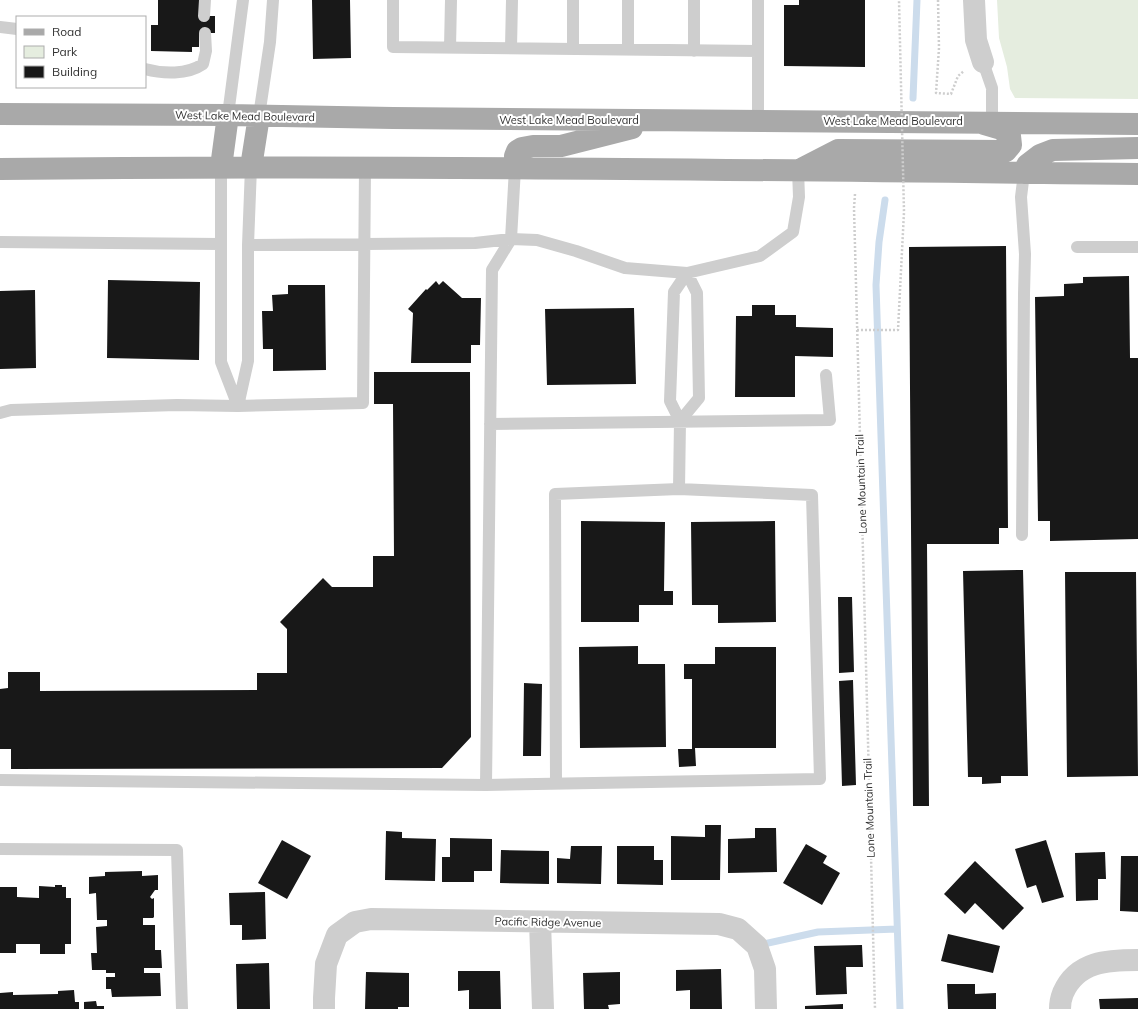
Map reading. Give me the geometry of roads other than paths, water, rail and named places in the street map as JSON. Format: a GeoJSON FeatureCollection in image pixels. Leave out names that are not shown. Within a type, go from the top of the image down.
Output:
{"type":"FeatureCollection","features":[{"type":"Feature","properties":{"kind":"main road","name":"West Lake Mead Boulevard"},"geometry":{"type":"LineString","coordinates":[[0,114],[228,115],[401,119],[662,121],[758,120],[1138,124]]}},
{"type":"Feature","properties":{"kind":"main road"},"geometry":{"type":"LineString","coordinates":[[221,167],[228,115]]}},
{"type":"Feature","properties":{"kind":"main road"},"geometry":{"type":"LineString","coordinates":[[251,167],[259,116]]}},
{"type":"Feature","properties":{"kind":"main road"},"geometry":{"type":"LineString","coordinates":[[515,168],[517,151],[522,148],[533,146],[561,146],[662,121]]}},
{"type":"Feature","properties":{"kind":"main road"},"geometry":{"type":"LineString","coordinates":[[798,170],[838,150],[1006,151],[1012,145],[1010,136],[1000,129],[985,122]]}},
{"type":"Feature","properties":{"kind":"main road"},"geometry":{"type":"LineString","coordinates":[[1024,173],[1027,165],[1040,155],[1053,150],[1138,148]]}},
{"type":"Feature","properties":{"kind":"main road"},"geometry":{"type":"LineString","coordinates":[[0,169],[221,167],[515,168],[1138,174]]}},
{"type":"Feature","properties":{"kind":"street"},"geometry":{"type":"LineString","coordinates":[[974,0],[976,40],[975,65]]}},
{"type":"Feature","properties":{"kind":"street","name":"Pacific Ridge Avenue"},"geometry":{"type":"LineString","coordinates":[[324,1009],[326,964],[336,935],[355,922],[371,919],[719,924],[738,929],[756,946],[765,970],[766,1009]]}},
{"type":"Feature","properties":{"kind":"street"},"geometry":{"type":"LineString","coordinates":[[540,922],[543,1009]]}},
{"type":"Feature","properties":{"kind":"street"},"geometry":{"type":"LineString","coordinates":[[1060,1009],[1062,994],[1074,976],[1092,964],[1114,960],[1138,960]]}},
{"type":"Feature","properties":{"kind":"lane"},"geometry":{"type":"LineString","coordinates":[[204,16],[206,0]]}},
{"type":"Feature","properties":{"kind":"lane"},"geometry":{"type":"LineString","coordinates":[[228,115],[243,0]]}},
{"type":"Feature","properties":{"kind":"lane"},"geometry":{"type":"LineString","coordinates":[[259,116],[270,42],[273,0]]}},
{"type":"Feature","properties":{"kind":"lane"},"geometry":{"type":"LineString","coordinates":[[393,0],[393,47],[758,51]]}},
{"type":"Feature","properties":{"kind":"lane"},"geometry":{"type":"LineString","coordinates":[[450,48],[451,0]]}},
{"type":"Feature","properties":{"kind":"lane"},"geometry":{"type":"LineString","coordinates":[[511,48],[512,0]]}},
{"type":"Feature","properties":{"kind":"lane"},"geometry":{"type":"LineString","coordinates":[[572,0],[572,49]]}},
{"type":"Feature","properties":{"kind":"lane"},"geometry":{"type":"LineString","coordinates":[[628,0],[628,50]]}},
{"type":"Feature","properties":{"kind":"lane"},"geometry":{"type":"LineString","coordinates":[[694,0],[694,51]]}},
{"type":"Feature","properties":{"kind":"lane"},"geometry":{"type":"LineString","coordinates":[[758,0],[758,120]]}},
{"type":"Feature","properties":{"kind":"lane"},"geometry":{"type":"LineString","coordinates":[[0,27],[16,29]]}},
{"type":"Feature","properties":{"kind":"lane"},"geometry":{"type":"LineString","coordinates":[[146,69],[155,72],[184,72],[195,70],[203,64],[206,51],[205,33]]}},
{"type":"Feature","properties":{"kind":"lane"},"geometry":{"type":"LineString","coordinates":[[975,65],[992,88],[985,122]]}},
{"type":"Feature","properties":{"kind":"lane"},"geometry":{"type":"LineString","coordinates":[[221,167],[221,362],[238,406]]}},
{"type":"Feature","properties":{"kind":"lane"},"geometry":{"type":"LineString","coordinates":[[238,406],[248,361],[248,245],[251,167]]}},
{"type":"Feature","properties":{"kind":"lane"},"geometry":{"type":"LineString","coordinates":[[0,413],[11,410],[362,403],[365,168]]}},
{"type":"Feature","properties":{"kind":"lane"},"geometry":{"type":"LineString","coordinates":[[486,785],[492,270],[511,239],[515,168]]}},
{"type":"Feature","properties":{"kind":"lane"},"geometry":{"type":"LineString","coordinates":[[248,245],[475,243],[511,239],[537,240],[576,251],[626,268],[687,273],[760,256],[793,232],[799,197],[798,170]]}},
{"type":"Feature","properties":{"kind":"lane"},"geometry":{"type":"LineString","coordinates":[[1022,535],[1025,254],[1021,197],[1024,173]]}},
{"type":"Feature","properties":{"kind":"lane"},"geometry":{"type":"LineString","coordinates":[[0,242],[222,244]]}},
{"type":"Feature","properties":{"kind":"lane"},"geometry":{"type":"LineString","coordinates":[[1077,247],[1138,247]]}},
{"type":"Feature","properties":{"kind":"lane"},"geometry":{"type":"LineString","coordinates":[[680,421],[699,398],[697,293],[687,273]]}},
{"type":"Feature","properties":{"kind":"lane"},"geometry":{"type":"LineString","coordinates":[[679,488],[680,421],[670,401],[674,292],[687,273]]}},
{"type":"Feature","properties":{"kind":"lane"},"geometry":{"type":"LineString","coordinates":[[490,424],[830,420],[826,375]]}},
{"type":"Feature","properties":{"kind":"lane"},"geometry":{"type":"LineString","coordinates":[[0,780],[486,785],[556,784],[820,779],[812,495],[679,488],[554,494],[556,784]]}},
{"type":"Feature","properties":{"kind":"lane"},"geometry":{"type":"LineString","coordinates":[[0,849],[177,850],[182,1009]]}},
{"type":"Feature","properties":{"kind":"waterway"},"geometry":{"type":"LineString","coordinates":[[913,98],[917,0]]}},
{"type":"Feature","properties":{"kind":"waterway"},"geometry":{"type":"LineString","coordinates":[[885,200],[879,242],[876,285],[900,1009]]}},
{"type":"Feature","properties":{"kind":"waterway"},"geometry":{"type":"LineString","coordinates":[[759,945],[818,932],[897,929]]}}]}
